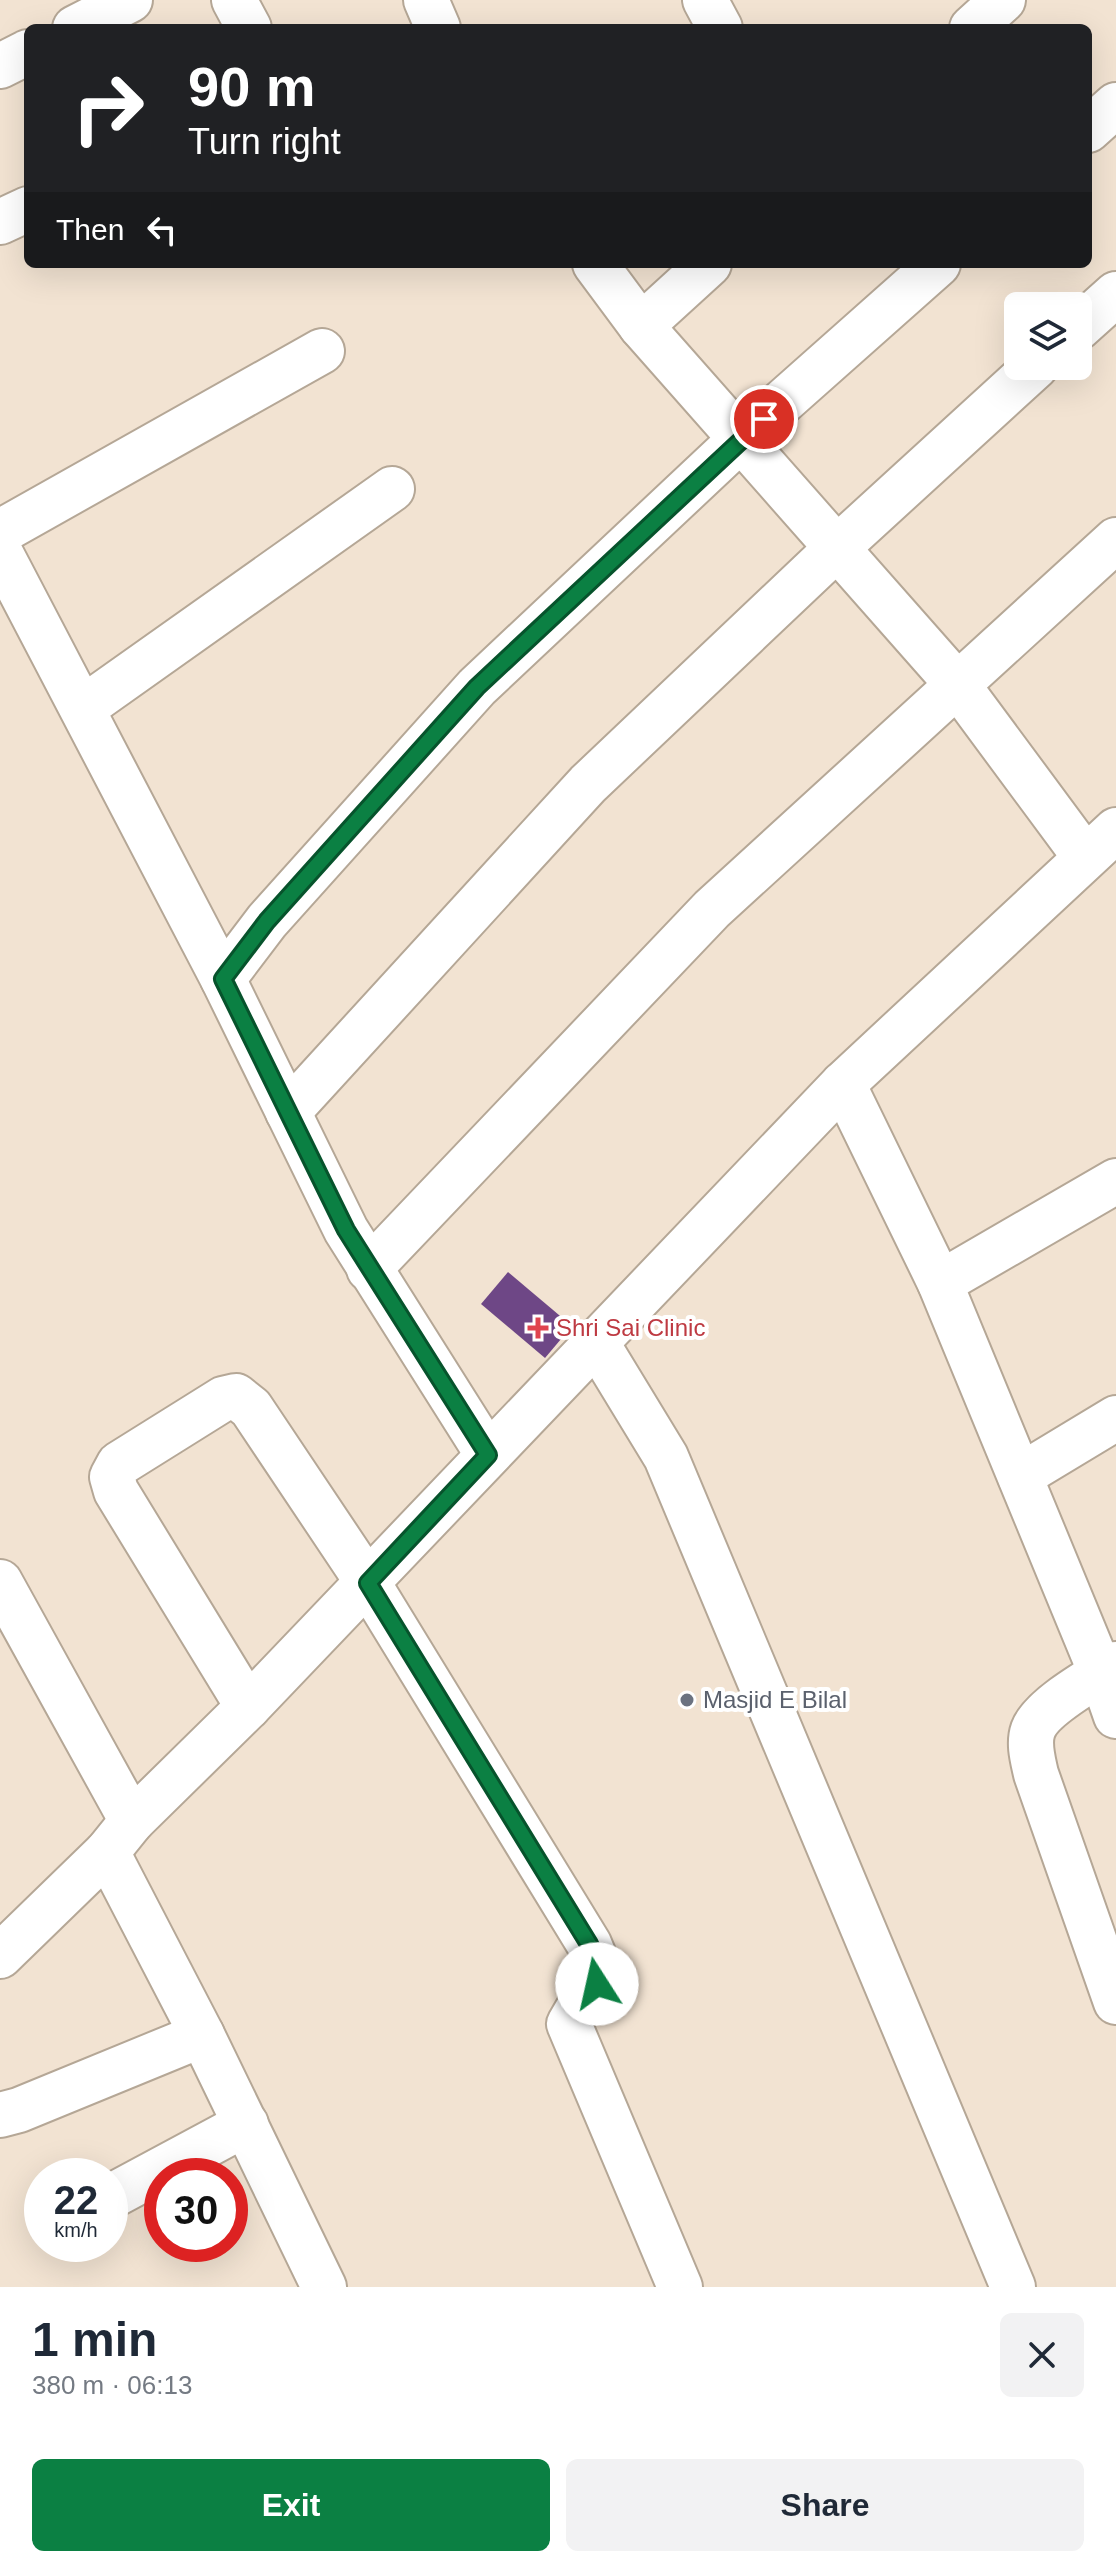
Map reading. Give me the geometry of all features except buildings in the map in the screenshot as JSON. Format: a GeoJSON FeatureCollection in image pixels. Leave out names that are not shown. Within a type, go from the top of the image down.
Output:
{"type":"FeatureCollection","features":[{"type":"Feature","properties":{"kind":"street"},"geometry":{"type":"LineString","coordinates":[[83,24],[130,0]]}},
{"type":"Feature","properties":{"kind":"street"},"geometry":{"type":"LineString","coordinates":[[234,0],[247,24]]}},
{"type":"Feature","properties":{"kind":"street"},"geometry":{"type":"LineString","coordinates":[[426,0],[436,24]]}},
{"type":"Feature","properties":{"kind":"street"},"geometry":{"type":"LineString","coordinates":[[705,0],[718,24]]}},
{"type":"Feature","properties":{"kind":"street"},"geometry":{"type":"LineString","coordinates":[[976,24],[1003,0]]}},
{"type":"Feature","properties":{"kind":"street"},"geometry":{"type":"LineString","coordinates":[[0,66],[24,54]]}},
{"type":"Feature","properties":{"kind":"street"},"geometry":{"type":"LineString","coordinates":[[1092,126],[1116,105]]}},
{"type":"Feature","properties":{"kind":"street"},"geometry":{"type":"LineString","coordinates":[[0,222],[24,211]]}},
{"type":"Feature","properties":{"kind":"street"},"geometry":{"type":"LineString","coordinates":[[0,1956],[368,1583],[843,1084],[1101,843],[641,326],[598,268]]}},
{"type":"Feature","properties":{"kind":"street"},"geometry":{"type":"LineString","coordinates":[[641,326],[705,268]]}},
{"type":"Feature","properties":{"kind":"street"},"geometry":{"type":"LineString","coordinates":[[223,979],[267,921],[477,687],[742,438],[933,268]]}},
{"type":"Feature","properties":{"kind":"street"},"geometry":{"type":"LineString","coordinates":[[1092,315],[1116,294]]}},
{"type":"Feature","properties":{"kind":"street"},"geometry":{"type":"LineString","coordinates":[[0,532],[322,351]]}},
{"type":"Feature","properties":{"kind":"street"},"geometry":{"type":"LineString","coordinates":[[288,1112],[588,784],[838,547],[1021,380]]}},
{"type":"Feature","properties":{"kind":"street"},"geometry":{"type":"LineString","coordinates":[[83,708],[392,489]]}},
{"type":"Feature","properties":{"kind":"street"},"geometry":{"type":"LineString","coordinates":[[369,1269],[712,909],[1116,540]]}},
{"type":"Feature","properties":{"kind":"street"},"geometry":{"type":"LineString","coordinates":[[0,552],[223,979],[346,1230],[488,1455]]}},
{"type":"Feature","properties":{"kind":"street"},"geometry":{"type":"LineString","coordinates":[[843,1084],[940,1283],[1020,1476],[1108,1668],[1116,1716]]}},
{"type":"Feature","properties":{"kind":"street"},"geometry":{"type":"LineString","coordinates":[[940,1283],[1116,1181]]}},
{"type":"Feature","properties":{"kind":"street"},"geometry":{"type":"LineString","coordinates":[[596,1342],[666,1457],[1013,2287]]}},
{"type":"Feature","properties":{"kind":"street"},"geometry":{"type":"LineString","coordinates":[[248,1707],[116,1491],[112,1477],[119,1464],[223,1399],[236,1396],[251,1408],[368,1583],[589,1944],[596,1961],[597,1984],[569,2024],[680,2287]]}},
{"type":"Feature","properties":{"kind":"street"},"geometry":{"type":"LineString","coordinates":[[1020,1476],[1116,1418]]}},
{"type":"Feature","properties":{"kind":"street"},"geometry":{"type":"LineString","coordinates":[[0,1582],[120,1837],[202,2035],[324,2287]]}},
{"type":"Feature","properties":{"kind":"street"},"geometry":{"type":"LineString","coordinates":[[1108,1668],[1042,1715],[1033,1730],[1031,1750],[1036,1774],[1116,2002]]}},
{"type":"Feature","properties":{"kind":"street"},"geometry":{"type":"LineString","coordinates":[[0,2115],[202,2035]]}},
{"type":"Feature","properties":{"kind":"street"},"geometry":{"type":"LineString","coordinates":[[128,2187],[246,2124]]}},
{"type":"Feature","properties":{"kind":"place","name":"Shri Sai Clinic"},"geometry":{"type":"Point","coordinates":[538,1328]}},
{"type":"Feature","properties":{"kind":"place","name":"Masjid E Bilal"},"geometry":{"type":"Point","coordinates":[687,1700]}},
{"type":"Feature","properties":{"kind":"route"},"geometry":{"type":"LineString","coordinates":[[597,1984],[596,1961],[589,1944],[368,1583],[488,1455],[346,1230],[223,979],[267,921],[477,687],[764,419]]}}]}
